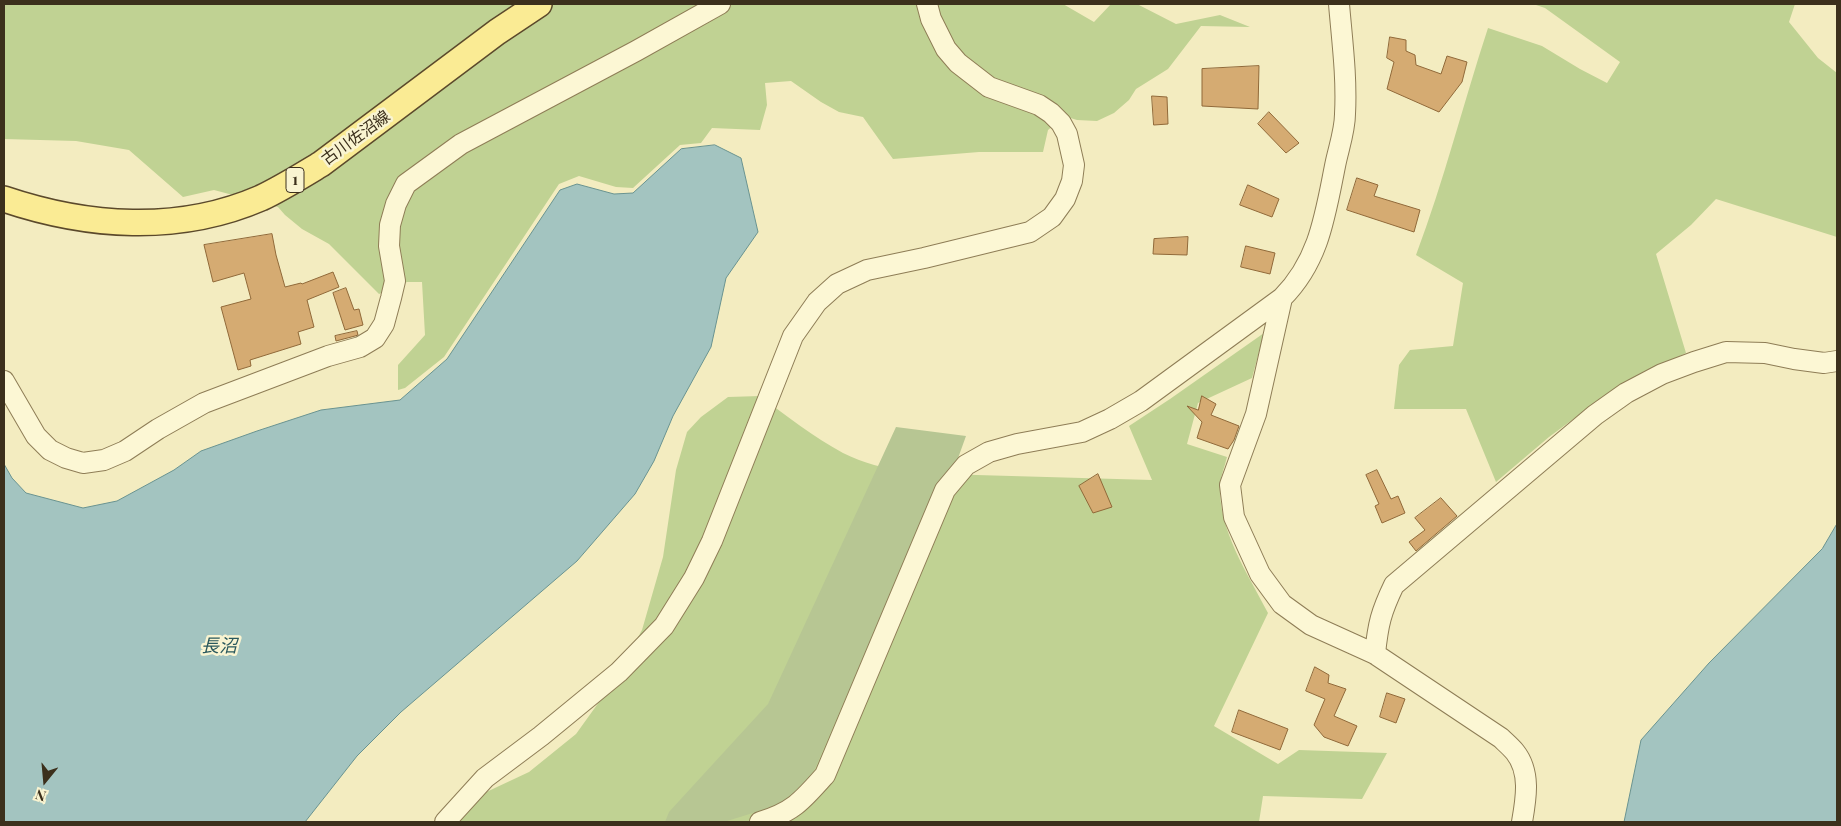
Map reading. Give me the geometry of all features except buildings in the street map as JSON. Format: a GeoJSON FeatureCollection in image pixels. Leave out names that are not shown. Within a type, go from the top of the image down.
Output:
{"type":"FeatureCollection","features":[{"type":"Feature","properties":{"kind":"main road","name":"古川佐沼線"},"geometry":{"type":"LineString","coordinates":[[4,200],[32,209],[112,223],[155,223],[188,219],[226,211],[261,198],[321,164],[497,32],[539,4]]}},
{"type":"Feature","properties":{"kind":"street"},"geometry":{"type":"LineString","coordinates":[[4,381],[36,436],[50,450],[66,458],[83,463],[104,460],[124,451],[158,428],[204,403],[328,356],[360,347],[375,338],[384,324],[395,281],[389,246],[390,225],[396,204],[406,184],[461,144],[720,4]]}},
{"type":"Feature","properties":{"kind":"street"},"geometry":{"type":"LineString","coordinates":[[445,822],[484,778],[541,736],[618,672],[664,626],[694,578],[712,541],[793,336],[817,302],[837,284],[867,270],[1030,232],[1052,216],[1065,199],[1072,181],[1074,165],[1067,134],[1061,123],[1040,105],[989,87],[958,63],[946,49],[931,19],[927,4]]}},
{"type":"Feature","properties":{"kind":"street"},"geometry":{"type":"LineString","coordinates":[[760,822],[778,817],[801,802],[824,775],[945,490],[966,465],[988,452],[1017,444],[1082,432],[1110,419],[1141,401],[1282,298],[1299,279],[1316,246],[1322,227],[1345,117],[1345,79],[1339,4]]}},
{"type":"Feature","properties":{"kind":"street"},"geometry":{"type":"LineString","coordinates":[[1282,298],[1256,414],[1230,485],[1234,518],[1260,574],[1282,604],[1311,625],[1375,654],[1500,738],[1516,752],[1525,771],[1526,796],[1522,822]]}},
{"type":"Feature","properties":{"kind":"street"},"geometry":{"type":"LineString","coordinates":[[1375,654],[1382,609],[1394,585],[1595,415],[1626,393],[1662,374],[1726,352],[1765,353],[1794,360],[1824,363],[1837,361]]}},
{"type":"Feature","properties":{"kind":"green space"},"geometry":{"type":"Polygon","coordinates":[[[4,4],[1063,4],[1094,22],[1111,4],[1137,4],[1176,24],[1220,15],[1250,27],[1201,26],[1168,69],[1136,89],[1129,100],[1114,113],[1097,121],[1077,120],[1064,116],[1048,130],[1043,152],[979,152],[893,159],[863,117],[839,112],[791,81],[765,83],[767,105],[760,130],[712,128],[701,143],[680,145],[633,188],[616,187],[579,176],[559,184],[444,357],[405,388],[398,390],[398,365],[425,335],[422,282],[407,282],[379,294],[329,244],[302,229],[278,207],[214,190],[183,197],[129,150],[76,141],[4,139],[4,4]]]}},
{"type":"Feature","properties":{"kind":"green space"},"geometry":{"type":"Polygon","coordinates":[[[1533,4],[1795,4],[1789,22],[1818,58],[1837,73],[1837,237],[1716,199],[1691,225],[1656,254],[1686,353],[1614,389],[1549,437],[1496,482],[1466,409],[1394,409],[1399,365],[1410,350],[1453,346],[1463,283],[1416,255],[1436,199],[1488,28],[1542,46],[1607,83],[1620,62],[1545,8],[1533,4]]]}},
{"type":"Feature","properties":{"kind":"green space"},"geometry":{"type":"Polygon","coordinates":[[[1264,333],[1252,378],[1198,403],[1187,444],[1227,457],[1220,484],[1224,518],[1243,567],[1268,613],[1214,726],[1278,764],[1299,750],[1387,753],[1362,799],[1263,796],[1259,822],[433,822],[448,810],[529,772],[576,734],[612,684],[642,630],[663,557],[676,470],[687,432],[701,417],[728,397],[760,396],[790,419],[843,453],[866,462],[906,473],[1152,480],[1129,426],[1264,333]]]}},
{"type":"Feature","properties":{"kind":"green space"},"geometry":{"type":"Polygon","coordinates":[[[896,427],[966,436],[957,461],[936,489],[814,771],[796,794],[772,807],[724,822],[665,822],[669,812],[768,704],[896,427]]]}},
{"type":"Feature","properties":{"kind":"water","name":"長沼"},"geometry":{"type":"Polygon","coordinates":[[[715,145],[741,158],[758,232],[726,278],[711,347],[673,416],[654,461],[635,494],[577,561],[401,712],[357,756],[305,822],[4,822],[4,464],[12,478],[26,493],[83,508],[117,501],[174,470],[201,451],[257,431],[321,410],[400,400],[447,359],[560,190],[577,184],[614,194],[633,193],[681,149],[715,145]]]}},
{"type":"Feature","properties":{"kind":"water"},"geometry":{"type":"Polygon","coordinates":[[[1837,524],[1837,822],[1624,822],[1641,740],[1709,663],[1822,549],[1837,524]]]}}]}
